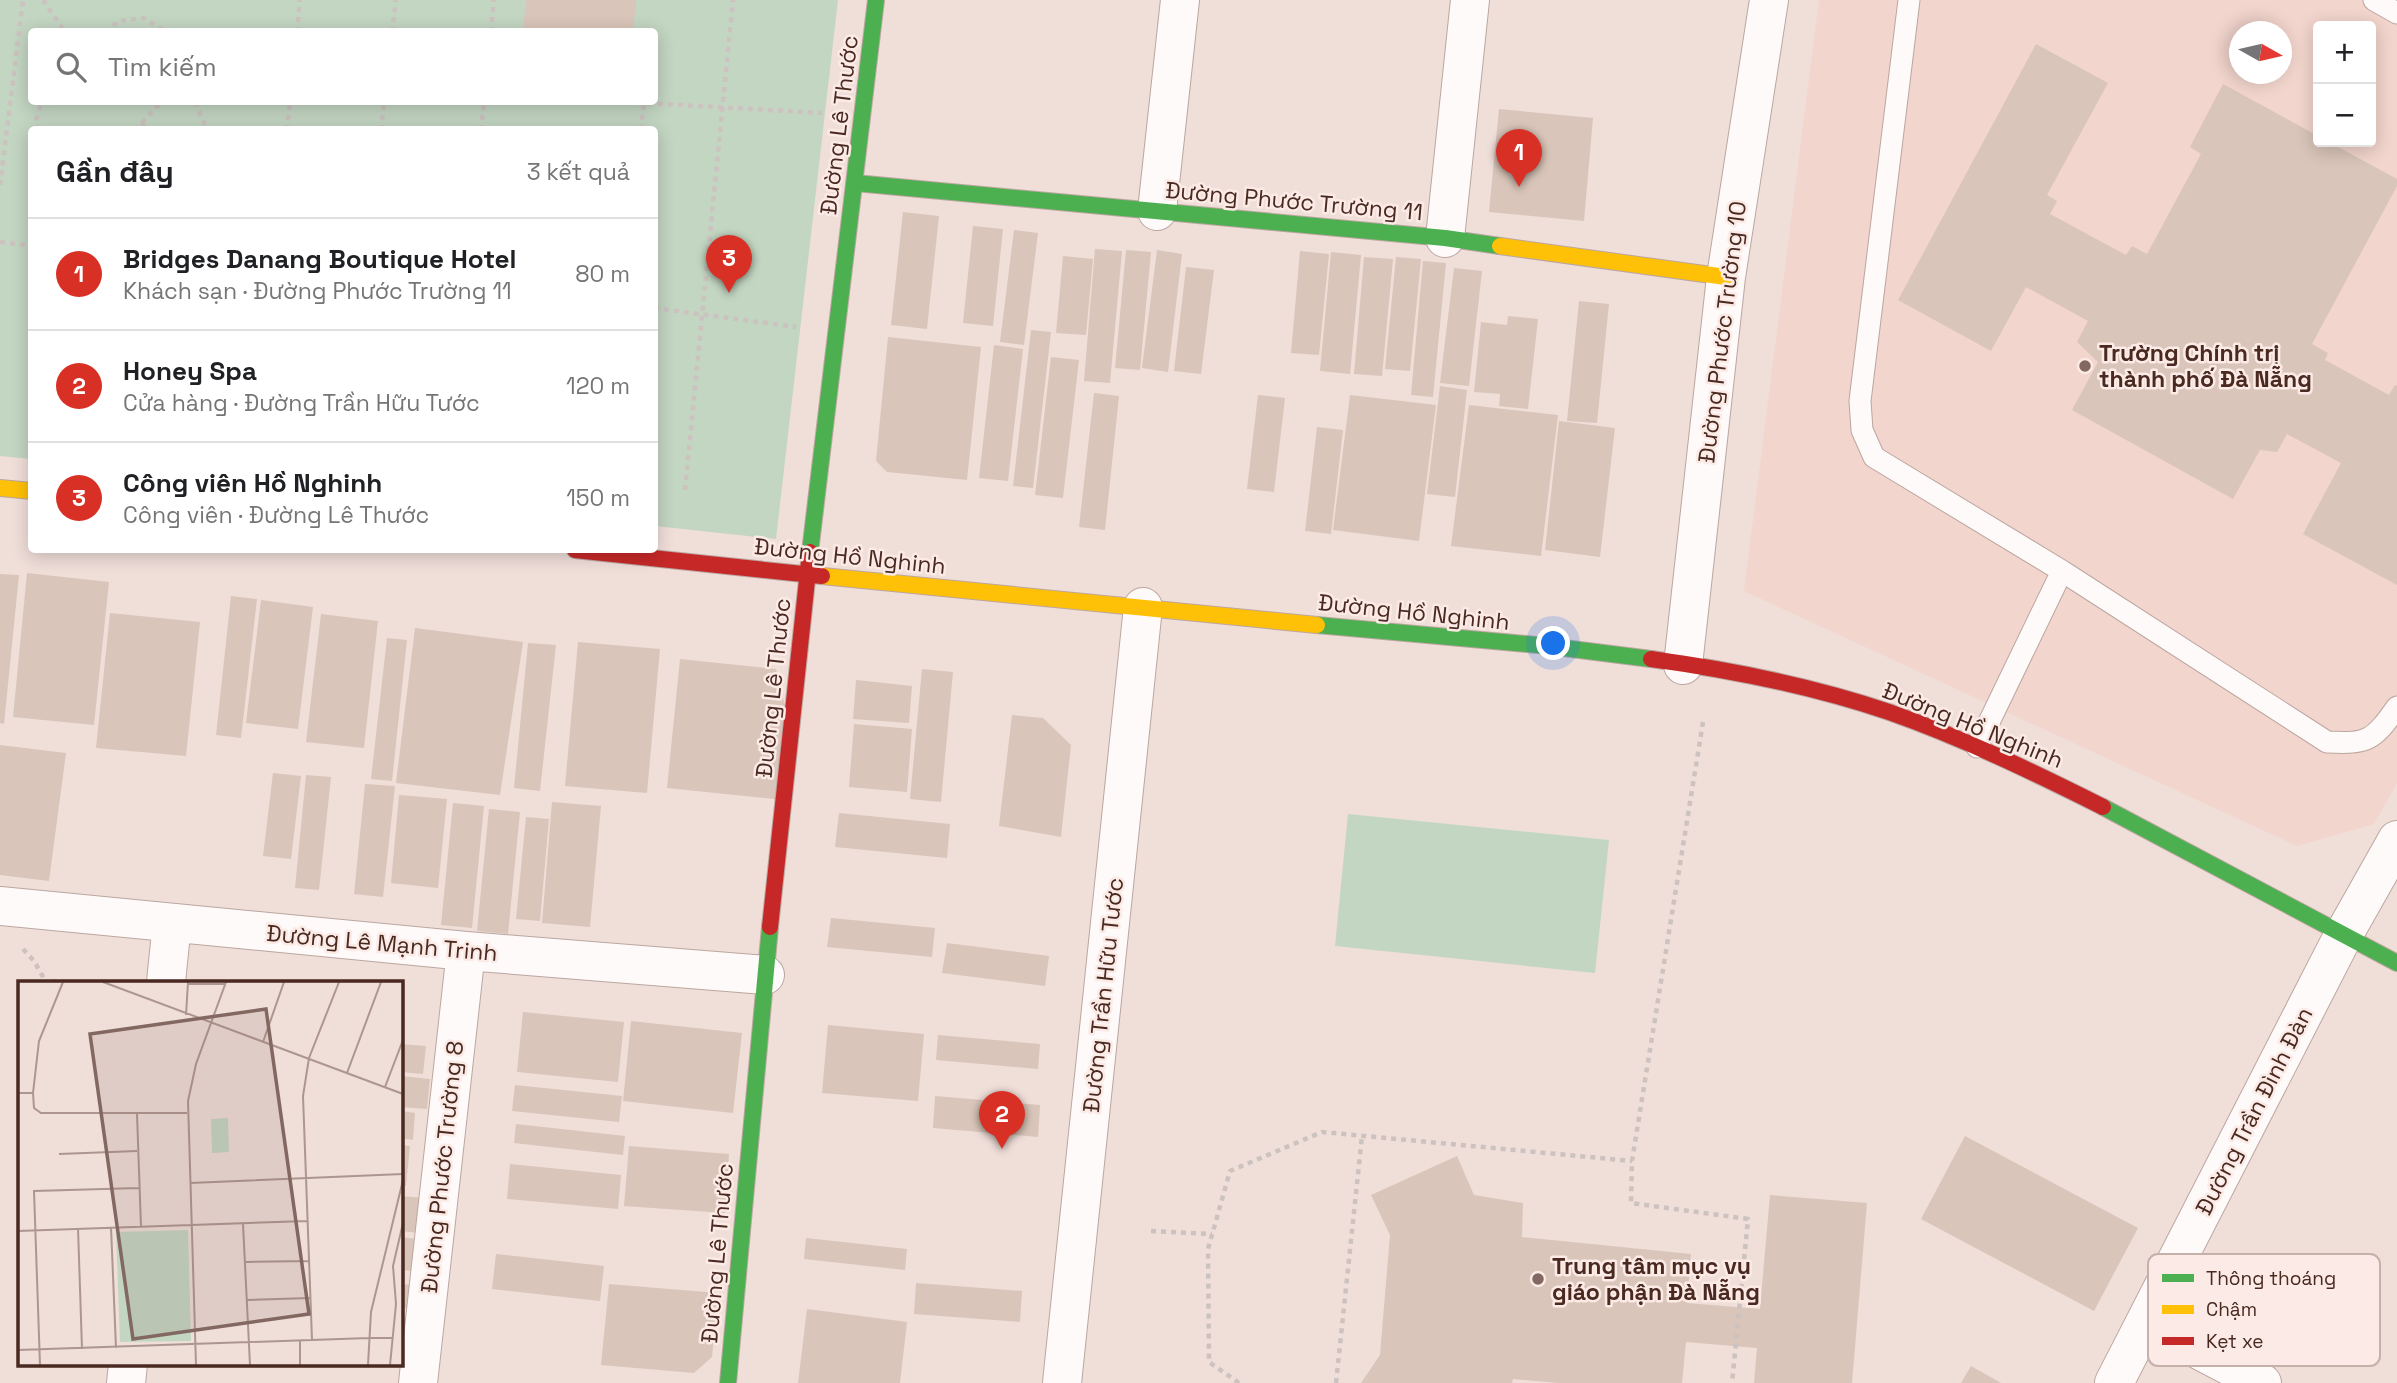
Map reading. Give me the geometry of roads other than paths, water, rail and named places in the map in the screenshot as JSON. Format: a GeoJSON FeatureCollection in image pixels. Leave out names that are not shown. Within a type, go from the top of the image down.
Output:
{"type":"FeatureCollection","features":[{"type":"Feature","properties":{"kind":"street","name":"Đường Lê Thước"},"geometry":{"type":"LineString","coordinates":[[729,1383],[765,975],[808,575],[876,0]]}},
{"type":"Feature","properties":{"kind":"street"},"geometry":{"type":"LineString","coordinates":[[1157,211],[1180,0]]}},
{"type":"Feature","properties":{"kind":"street"},"geometry":{"type":"LineString","coordinates":[[1445,238],[1470,0]]}},
{"type":"Feature","properties":{"kind":"street","name":"Đường Phước Trường 10"},"geometry":{"type":"LineString","coordinates":[[1683,665],[1727,277],[1769,0]]}},
{"type":"Feature","properties":{"kind":"street","name":"Đường Phước Trường 11"},"geometry":{"type":"LineString","coordinates":[[855,183],[1445,238],[1727,277]]}},
{"type":"Feature","properties":{"kind":"street"},"geometry":{"type":"LineString","coordinates":[[0,488],[28,491]]}},
{"type":"Feature","properties":{"kind":"street","name":"Đường Hồ Nghinh"},"geometry":{"type":"LineString","coordinates":[[603,553],[1633,656],[1774,679],[1886,711],[1977,747],[2050,780],[2291,903],[2397,963]]}},
{"type":"Feature","properties":{"kind":"street","name":"Đường Trần Hữu Tước"},"geometry":{"type":"LineString","coordinates":[[1062,1383],[1143,607]]}},
{"type":"Feature","properties":{"kind":"street","name":"Đường Trần Đình Đàn"},"geometry":{"type":"LineString","coordinates":[[2181,1254],[2344,934],[2397,841]]}},
{"type":"Feature","properties":{"kind":"street","name":"Đường Lê Mạnh Trinh"},"geometry":{"type":"LineString","coordinates":[[0,906],[466,951],[765,975]]}},
{"type":"Feature","properties":{"kind":"street"},"geometry":{"type":"LineString","coordinates":[[166,981],[172,923]]}},
{"type":"Feature","properties":{"kind":"street","name":"Đường Phước Trường 8"},"geometry":{"type":"LineString","coordinates":[[418,1383],[466,951]]}},
{"type":"Feature","properties":{"kind":"street","name":"Đường Trần Đình Đàn"},"geometry":{"type":"LineString","coordinates":[[2114,1383],[2148,1318]]}},
{"type":"Feature","properties":{"kind":"street"},"geometry":{"type":"LineString","coordinates":[[2230,1366],[2262,1383]]}},
{"type":"Feature","properties":{"kind":"lane"},"geometry":{"type":"LineString","coordinates":[[1909,0],[1860,401],[1862,430],[1874,457],[2062,571],[2326,742],[2357,743],[2379,732],[2397,707]]}},
{"type":"Feature","properties":{"kind":"lane"},"geometry":{"type":"LineString","coordinates":[[2374,0],[2397,13]]}},
{"type":"Feature","properties":{"kind":"lane"},"geometry":{"type":"LineString","coordinates":[[1977,747],[2062,571]]}},
{"type":"Feature","properties":{"kind":"place","name":"Bridges Danang Boutique Hotel"},"geometry":{"type":"Point","coordinates":[1519,187]}},
{"type":"Feature","properties":{"kind":"place","name":"Công viên Hồ Nghinh"},"geometry":{"type":"Point","coordinates":[729,293]}},
{"type":"Feature","properties":{"kind":"place","name":"Trường Chính trị thành phố Đà Nẵng"},"geometry":{"type":"Point","coordinates":[2085,366]}},
{"type":"Feature","properties":{"kind":"place","name":"Honey Spa"},"geometry":{"type":"Point","coordinates":[1002,1149]}},
{"type":"Feature","properties":{"kind":"place","name":"Trung tâm mục vụ giáo phận Đà Nẵng"},"geometry":{"type":"Point","coordinates":[1538,1279]}}]}
